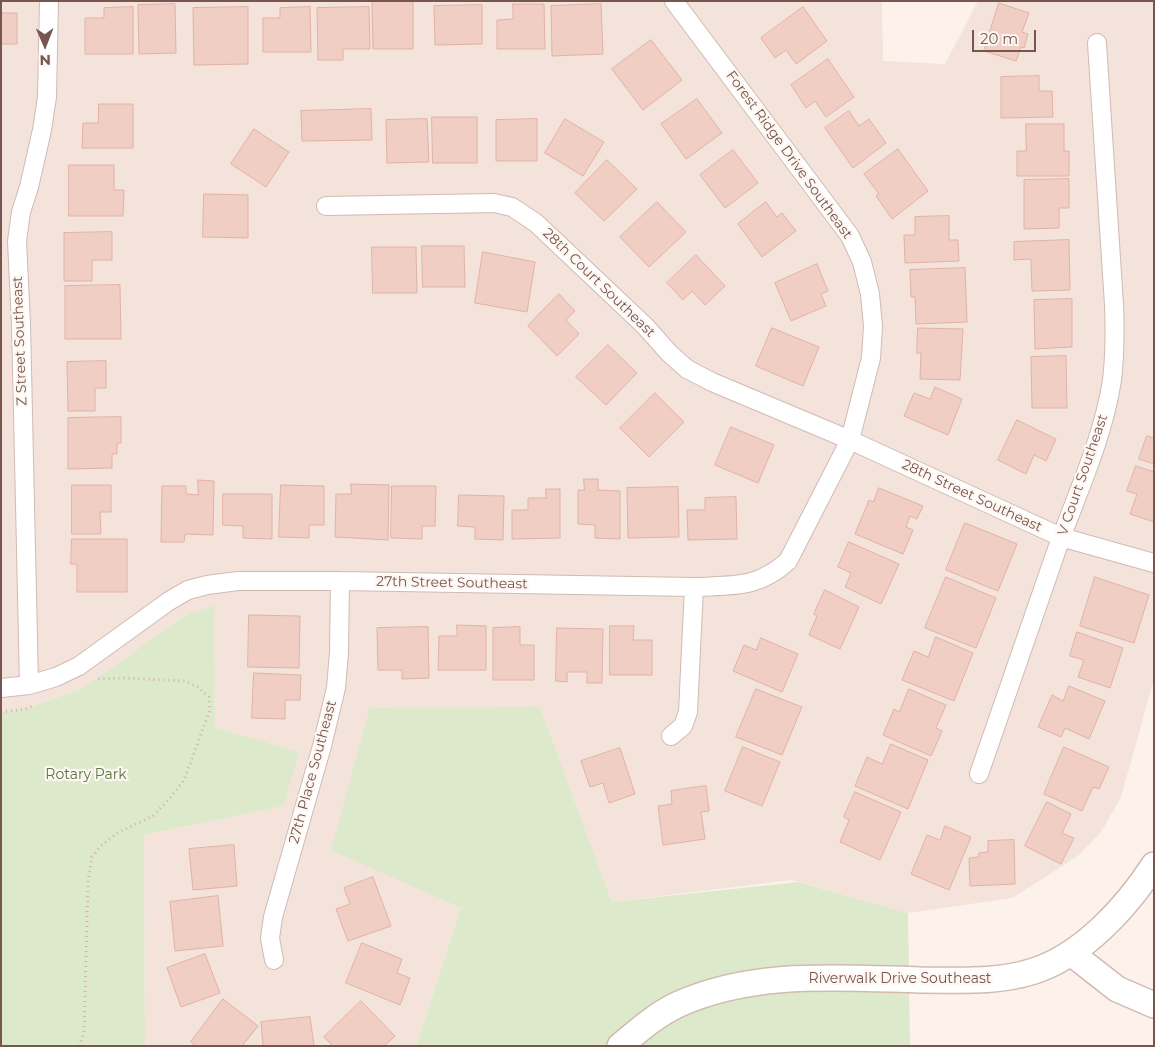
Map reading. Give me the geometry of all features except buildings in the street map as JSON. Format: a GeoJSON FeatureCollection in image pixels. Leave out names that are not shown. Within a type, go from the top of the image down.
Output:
{"type":"FeatureCollection","features":[{"type":"Feature","properties":{"kind":"street","name":"Z Street Southeast"},"geometry":{"type":"LineString","coordinates":[[29,685],[21,324],[17,241],[21,212],[29,187],[47,98],[49,1]]}},
{"type":"Feature","properties":{"kind":"street","name":"Forest Ridge Drive Southeast"},"geometry":{"type":"LineString","coordinates":[[674,1],[850,236],[862,262],[870,294],[872,318],[871,358],[850,440]]}},
{"type":"Feature","properties":{"kind":"street","name":"V Court Southeast"},"geometry":{"type":"LineString","coordinates":[[978,774],[1061,537],[1095,448],[1112,380],[1115,344],[1098,43]]}},
{"type":"Feature","properties":{"kind":"street","name":"28th Court Southeast"},"geometry":{"type":"LineString","coordinates":[[326,206],[494,203],[512,207],[536,223],[555,240],[687,369],[712,382],[850,440]]}},
{"type":"Feature","properties":{"kind":"street","name":"27th Street Southeast"},"geometry":{"type":"LineString","coordinates":[[1,688],[29,685],[56,677],[79,666],[169,601],[188,590],[207,585],[238,581],[340,580],[694,588],[742,584],[760,580],[774,573],[788,561],[850,440]]}},
{"type":"Feature","properties":{"kind":"street","name":"28th Street Southeast"},"geometry":{"type":"LineString","coordinates":[[850,440],[1061,537],[1154,563]]}},
{"type":"Feature","properties":{"kind":"street","name":"27th Place Southeast"},"geometry":{"type":"LineString","coordinates":[[274,960],[270,938],[273,917],[322,746],[336,688],[340,652],[340,580]]}},
{"type":"Feature","properties":{"kind":"street"},"geometry":{"type":"LineString","coordinates":[[670,736],[683,726],[688,712],[694,588]]}},
{"type":"Feature","properties":{"kind":"street","name":"Riverwalk Drive Southeast"},"geometry":{"type":"LineString","coordinates":[[620,1046],[640,1029],[677,1005],[717,989],[751,982],[823,978],[998,979],[1035,971],[1072,953],[1112,919],[1141,885],[1154,865]]}},
{"type":"Feature","properties":{"kind":"street"},"geometry":{"type":"LineString","coordinates":[[1072,953],[1117,989],[1154,1005]]}},
{"type":"Feature","properties":{"kind":"path"},"geometry":{"type":"LineString","coordinates":[[79,1046],[84,1033],[88,882],[92,857],[101,846],[117,834],[153,816],[171,797],[184,780],[210,710],[209,697],[198,687],[186,680],[96,678],[89,683]]}},
{"type":"Feature","properties":{"kind":"path"},"geometry":{"type":"LineString","coordinates":[[1,712],[25,709],[39,704]]}},
{"type":"Feature","properties":{"kind":"shaded area"},"geometry":{"type":"Polygon","coordinates":[[[1,1],[882,1],[883,61],[945,64],[978,1],[1154,1],[1154,679],[1121,797],[1101,832],[1078,856],[1012,898],[908,913],[792,880],[612,902],[540,707],[332,849],[461,908],[416,1046],[145,1046],[144,835],[283,806],[215,728],[214,606],[180,619],[83,688],[25,709],[1,712],[1,1]]]}},
{"type":"Feature","properties":{"kind":"green space","name":"Rotary Park"},"geometry":{"type":"Polygon","coordinates":[[[214,606],[215,728],[299,752],[283,806],[144,835],[145,1046],[1,1046],[1,712],[25,709],[83,688],[180,619],[193,612],[214,606]]]}},
{"type":"Feature","properties":{"kind":"green space"},"geometry":{"type":"Polygon","coordinates":[[[540,707],[612,902],[798,882],[908,913],[910,1046],[416,1046],[461,908],[331,850],[370,708],[540,707]]]}}]}
